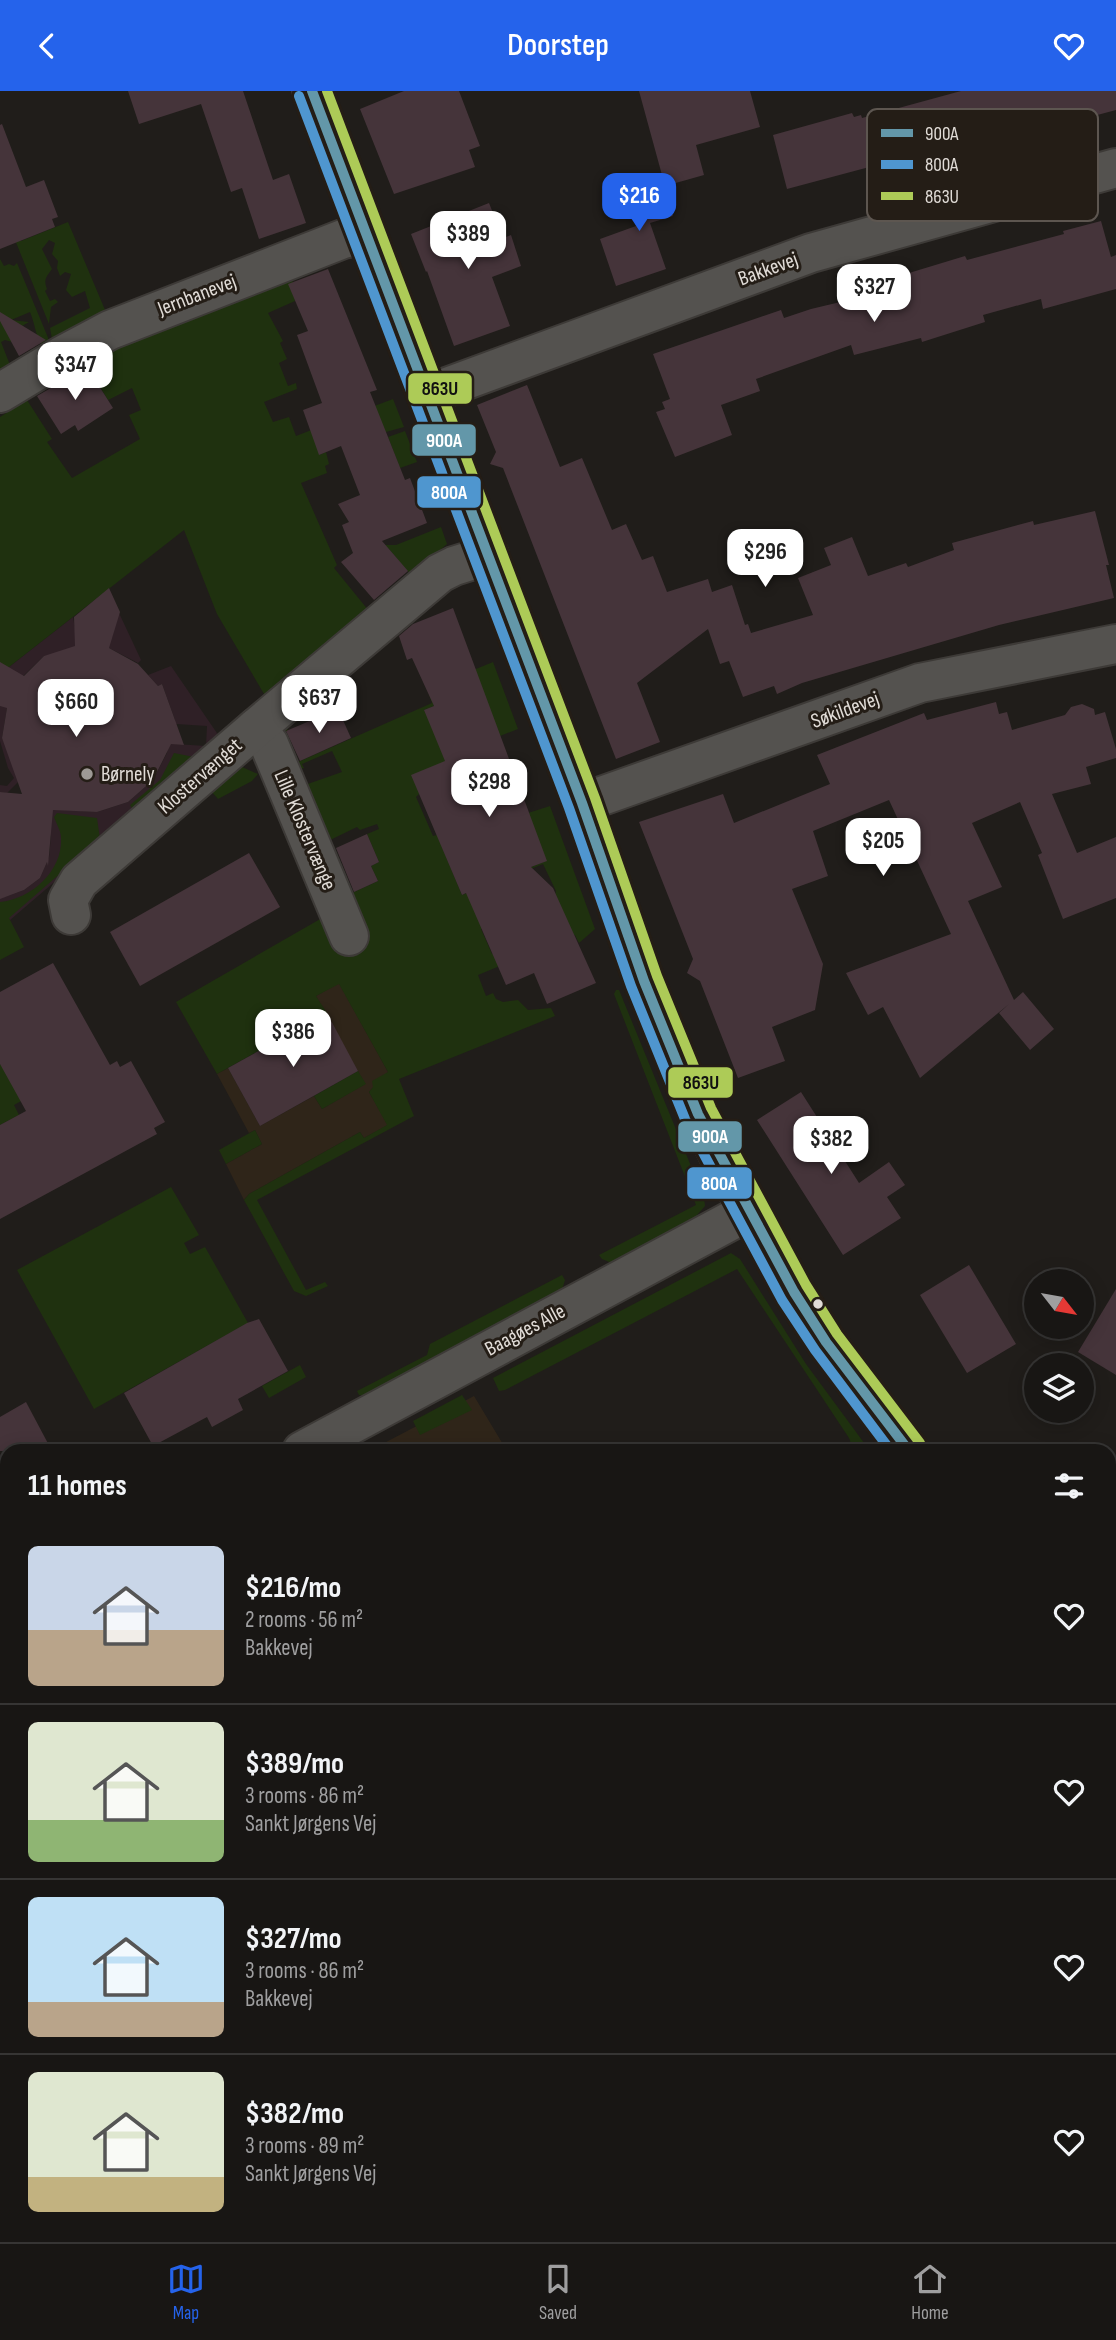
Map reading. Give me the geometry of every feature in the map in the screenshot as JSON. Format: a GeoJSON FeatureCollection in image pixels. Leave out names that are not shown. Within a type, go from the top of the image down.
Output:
{"type":"FeatureCollection","features":[{"type":"Feature","properties":{"kind":"street"},"geometry":{"type":"LineString","coordinates":[[312,91],[582,803],[644,981],[702,1123],[794,1292],[826,1342],[904,1444]]}},
{"type":"Feature","properties":{"kind":"street","name":"Bakkevej"},"geometry":{"type":"LineString","coordinates":[[1098,174],[1116,169]]}},
{"type":"Feature","properties":{"kind":"street","name":"Bakkevej"},"geometry":{"type":"LineString","coordinates":[[428,394],[811,253],[927,221]]}},
{"type":"Feature","properties":{"kind":"street","name":"Jernbanevej"},"geometry":{"type":"LineString","coordinates":[[0,393],[63,355],[131,321],[364,234]]}},
{"type":"Feature","properties":{"kind":"street","name":"Klostervænget"},"geometry":{"type":"LineString","coordinates":[[71,915],[68,900],[79,881],[256,728],[440,573],[488,555]]}},
{"type":"Feature","properties":{"kind":"street","name":"Søkildevej"},"geometry":{"type":"LineString","coordinates":[[582,803],[920,683],[1116,644]]}},
{"type":"Feature","properties":{"kind":"street","name":"Lille Klostervænge"},"geometry":{"type":"LineString","coordinates":[[256,728],[269,744],[349,936]]}},
{"type":"Feature","properties":{"kind":"street","name":"Baagøes Alle"},"geometry":{"type":"LineString","coordinates":[[315,1444],[749,1211]]}},
{"type":"Feature","properties":{"kind":"shaded area"},"geometry":{"type":"Polygon","coordinates":[[[119,613],[141,660],[138,663],[109,648],[44,656],[21,678],[7,708],[2,738],[22,778],[7,793],[0,792],[0,785],[7,786],[14,778],[0,741],[0,706],[9,667],[73,617],[75,629],[119,613]]]}},
{"type":"Feature","properties":{"kind":"shaded area"},"geometry":{"type":"Polygon","coordinates":[[[171,666],[221,739],[10,920],[0,908],[0,897],[24,890],[40,878],[49,857],[51,836],[46,820],[55,805],[65,810],[97,812],[128,802],[153,780],[167,753],[171,720],[175,720],[162,684],[158,686],[148,675],[171,666]],[[176,724],[175,744],[206,746],[207,726],[176,724]]]}},
{"type":"Feature","properties":{"kind":"shaded area"},"geometry":{"type":"Polygon","coordinates":[[[339,983],[388,1072],[369,1092],[388,1125],[364,1138],[360,1132],[249,1194],[244,1200],[226,1164],[262,1144],[255,1130],[249,1133],[217,1074],[228,1068],[260,1126],[314,1096],[322,1109],[365,1084],[316,996],[339,983]]]}},
{"type":"Feature","properties":{"kind":"shaded area"},"geometry":{"type":"Polygon","coordinates":[[[474,1396],[503,1444],[382,1444],[474,1396]]]}},
{"type":"Feature","properties":{"kind":"green space"},"geometry":{"type":"Polygon","coordinates":[[[68,222],[108,317],[52,339],[50,328],[90,308],[85,291],[72,297],[66,290],[71,274],[65,272],[60,276],[58,261],[52,254],[55,243],[49,240],[42,249],[52,269],[46,278],[45,291],[50,301],[55,299],[58,302],[51,307],[49,324],[9,225],[21,241],[68,222]]]}},
{"type":"Feature","properties":{"kind":"green space"},"geometry":{"type":"Polygon","coordinates":[[[0,259],[4,266],[14,266],[17,263],[49,340],[41,344],[30,312],[11,320],[29,322],[8,334],[12,342],[1,342],[10,365],[0,374],[0,259]]]}},
{"type":"Feature","properties":{"kind":"green space"},"geometry":{"type":"Polygon","coordinates":[[[292,274],[295,301],[268,313],[283,341],[280,343],[287,359],[279,363],[288,386],[296,383],[297,389],[264,402],[273,422],[289,417],[296,436],[327,424],[319,455],[326,452],[329,464],[325,466],[327,473],[301,483],[337,565],[334,568],[369,611],[267,699],[217,614],[184,530],[0,674],[0,417],[27,400],[52,439],[47,442],[72,478],[140,439],[129,415],[141,410],[132,388],[108,400],[85,363],[117,343],[292,274]]]}},
{"type":"Feature","properties":{"kind":"green space"},"geometry":{"type":"Polygon","coordinates":[[[393,399],[404,427],[386,432],[332,422],[393,399]]]}},
{"type":"Feature","properties":{"kind":"green space"},"geometry":{"type":"Polygon","coordinates":[[[405,431],[417,462],[400,468],[388,437],[405,431]]]}},
{"type":"Feature","properties":{"kind":"green space"},"geometry":{"type":"Polygon","coordinates":[[[441,527],[447,544],[411,575],[388,548],[381,545],[396,545],[441,527]]]}},
{"type":"Feature","properties":{"kind":"green space"},"geometry":{"type":"Polygon","coordinates":[[[493,662],[518,729],[500,736],[433,703],[434,706],[424,710],[455,758],[416,797],[433,836],[437,835],[462,895],[546,861],[528,813],[550,806],[595,929],[579,943],[575,935],[478,975],[486,996],[493,993],[496,999],[503,1002],[518,1000],[528,1010],[551,1008],[555,1016],[399,1079],[414,1116],[257,1200],[306,1290],[325,1282],[328,1286],[306,1296],[294,1291],[244,1200],[249,1194],[360,1132],[364,1138],[387,1125],[369,1092],[373,1087],[372,1081],[388,1072],[339,984],[316,996],[327,1013],[217,1074],[176,1002],[322,918],[345,878],[352,893],[378,881],[371,866],[379,862],[367,834],[379,829],[377,824],[360,830],[357,827],[326,842],[302,786],[342,772],[332,751],[302,764],[304,768],[296,771],[281,734],[284,726],[288,730],[284,733],[298,762],[432,703],[427,689],[493,662]],[[543,864],[490,885],[504,919],[481,929],[492,954],[526,940],[556,891],[543,864]]]}},
{"type":"Feature","properties":{"kind":"green space"},"geometry":{"type":"Polygon","coordinates":[[[174,753],[194,757],[133,810],[130,805],[160,780],[174,753]]]}},
{"type":"Feature","properties":{"kind":"green space"},"geometry":{"type":"Polygon","coordinates":[[[238,762],[242,767],[258,774],[252,781],[218,799],[210,790],[238,762]]]}},
{"type":"Feature","properties":{"kind":"green space"},"geometry":{"type":"Polygon","coordinates":[[[57,813],[97,818],[100,839],[9,918],[24,947],[0,960],[0,902],[23,895],[51,872],[60,850],[61,835],[54,817],[57,813]]]}},
{"type":"Feature","properties":{"kind":"green space"},"geometry":{"type":"Polygon","coordinates":[[[619,990],[705,1206],[697,1215],[698,1219],[614,1264],[599,1255],[696,1205],[614,994],[619,990]]]}},
{"type":"Feature","properties":{"kind":"green space"},"geometry":{"type":"Polygon","coordinates":[[[0,1064],[30,1096],[14,1105],[19,1115],[0,1125],[0,1064]]]}},
{"type":"Feature","properties":{"kind":"green space"},"geometry":{"type":"Polygon","coordinates":[[[358,1071],[366,1084],[322,1109],[314,1096],[358,1071]]]}},
{"type":"Feature","properties":{"kind":"green space"},"geometry":{"type":"Polygon","coordinates":[[[255,1130],[262,1144],[226,1164],[219,1150],[255,1130]]]}},
{"type":"Feature","properties":{"kind":"green space"},"geometry":{"type":"Polygon","coordinates":[[[171,1187],[199,1235],[184,1243],[190,1254],[205,1247],[248,1323],[94,1409],[17,1270],[171,1187]]]}},
{"type":"Feature","properties":{"kind":"green space"},"geometry":{"type":"Polygon","coordinates":[[[731,1253],[740,1259],[806,1364],[865,1444],[851,1444],[737,1269],[505,1390],[499,1391],[493,1378],[731,1253]]]}},
{"type":"Feature","properties":{"kind":"green space"},"geometry":{"type":"Polygon","coordinates":[[[562,1275],[565,1280],[561,1293],[368,1396],[359,1395],[357,1391],[427,1355],[430,1344],[562,1275]]]}},
{"type":"Feature","properties":{"kind":"green space"},"geometry":{"type":"Polygon","coordinates":[[[300,1365],[306,1377],[269,1398],[262,1386],[300,1365]]]}},
{"type":"Feature","properties":{"kind":"green space"},"geometry":{"type":"Polygon","coordinates":[[[462,1395],[472,1410],[420,1435],[413,1421],[462,1395]]]}},
{"type":"Feature","properties":{"kind":"building"},"geometry":{"type":"Polygon","coordinates":[[[128,91],[243,91],[273,180],[289,174],[306,223],[259,239],[242,188],[231,192],[201,104],[139,124],[128,91]]]}},
{"type":"Feature","properties":{"kind":"building"},"geometry":{"type":"Polygon","coordinates":[[[404,91],[459,91],[480,146],[469,150],[475,167],[394,194],[360,109],[404,91]]]}},
{"type":"Feature","properties":{"kind":"building"},"geometry":{"type":"Polygon","coordinates":[[[639,91],[750,91],[760,127],[696,145],[704,175],[665,186],[639,91]]]}},
{"type":"Feature","properties":{"kind":"building"},"geometry":{"type":"Polygon","coordinates":[[[961,91],[1116,91],[1116,110],[1098,115],[1098,109],[895,109],[961,91]]]}},
{"type":"Feature","properties":{"kind":"building"},"geometry":{"type":"Polygon","coordinates":[[[852,113],[854,117],[861,115],[862,118],[867,117],[867,168],[787,189],[773,135],[852,113]]]}},
{"type":"Feature","properties":{"kind":"building"},"geometry":{"type":"Polygon","coordinates":[[[2,124],[26,187],[44,180],[58,217],[52,219],[55,227],[0,249],[0,125],[2,124]]]}},
{"type":"Feature","properties":{"kind":"building"},"geometry":{"type":"Polygon","coordinates":[[[658,174],[673,216],[650,223],[666,269],[616,286],[600,239],[636,226],[622,187],[658,174]]]}},
{"type":"Feature","properties":{"kind":"building"},"geometry":{"type":"Polygon","coordinates":[[[489,203],[503,238],[511,235],[521,266],[492,277],[510,326],[454,346],[411,234],[489,203]]]}},
{"type":"Feature","properties":{"kind":"building"},"geometry":{"type":"Polygon","coordinates":[[[1101,221],[1111,257],[1116,255],[1116,289],[1043,309],[1041,299],[983,315],[985,322],[922,342],[921,338],[854,355],[851,345],[756,379],[760,391],[721,405],[732,435],[675,457],[656,412],[665,409],[662,402],[670,399],[653,354],[781,310],[784,318],[878,293],[876,283],[965,256],[967,260],[1064,234],[1063,231],[1101,221]]]}},
{"type":"Feature","properties":{"kind":"building"},"geometry":{"type":"Polygon","coordinates":[[[328,269],[377,390],[370,392],[405,480],[410,478],[427,523],[382,541],[408,571],[374,600],[341,562],[353,553],[342,525],[349,522],[338,504],[360,495],[341,446],[319,455],[303,410],[322,403],[297,335],[308,331],[288,284],[328,269]]]}},
{"type":"Feature","properties":{"kind":"building"},"geometry":{"type":"Polygon","coordinates":[[[0,312],[46,340],[19,356],[0,321],[0,312]]]}},
{"type":"Feature","properties":{"kind":"building"},"geometry":{"type":"Polygon","coordinates":[[[87,367],[113,408],[78,431],[75,425],[61,434],[37,396],[87,367]]]}},
{"type":"Feature","properties":{"kind":"building"},"geometry":{"type":"Polygon","coordinates":[[[527,385],[560,467],[582,458],[612,530],[626,524],[642,560],[653,556],[667,592],[708,579],[712,592],[732,585],[745,625],[748,624],[751,633],[813,615],[798,578],[831,565],[824,548],[852,537],[868,576],[906,563],[908,567],[954,550],[952,543],[1033,521],[1034,525],[1095,511],[1109,565],[1106,565],[1114,598],[999,625],[802,683],[777,694],[774,686],[743,697],[729,661],[720,664],[708,629],[637,683],[660,742],[616,759],[503,468],[490,464],[496,452],[477,405],[527,385]]]}},
{"type":"Feature","properties":{"kind":"building","name":"Børnely"},"geometry":{"type":"Polygon","coordinates":[[[109,588],[120,612],[109,648],[138,664],[158,686],[162,684],[184,745],[171,744],[153,780],[128,802],[97,812],[53,810],[48,866],[47,862],[40,878],[24,890],[0,899],[0,792],[22,794],[2,738],[7,708],[0,706],[0,662],[24,676],[44,656],[75,646],[74,617],[109,588]]]}},
{"type":"Feature","properties":{"kind":"building"},"geometry":{"type":"Polygon","coordinates":[[[453,608],[547,861],[531,867],[553,888],[596,983],[547,1004],[534,973],[506,985],[466,893],[462,895],[411,775],[445,761],[424,710],[434,706],[412,658],[407,660],[399,636],[413,624],[453,608]]]}},
{"type":"Feature","properties":{"kind":"building"},"geometry":{"type":"Polygon","coordinates":[[[996,702],[999,714],[1007,712],[1012,730],[1065,715],[1071,707],[1082,704],[1094,709],[1095,715],[1105,712],[1116,749],[1116,758],[1086,767],[1091,784],[1052,794],[1077,853],[1116,837],[1116,898],[1063,919],[1038,855],[1042,853],[1020,802],[972,823],[1002,887],[968,901],[1014,1000],[1023,992],[1054,1029],[1030,1050],[999,1013],[1009,1004],[920,1078],[883,1007],[868,1015],[846,973],[951,934],[889,800],[813,831],[828,876],[792,889],[823,964],[815,1010],[772,1027],[785,1061],[738,1078],[700,981],[687,973],[693,959],[639,822],[723,794],[734,823],[830,784],[817,755],[924,713],[927,720],[996,702]]]}},
{"type":"Feature","properties":{"kind":"building"},"geometry":{"type":"Polygon","coordinates":[[[338,709],[351,738],[300,761],[286,731],[338,709]]]}},
{"type":"Feature","properties":{"kind":"building"},"geometry":{"type":"Polygon","coordinates":[[[367,834],[379,862],[371,866],[378,881],[354,892],[336,848],[367,834]]]}},
{"type":"Feature","properties":{"kind":"building"},"geometry":{"type":"Polygon","coordinates":[[[249,853],[280,907],[140,986],[110,932],[249,853]]]}},
{"type":"Feature","properties":{"kind":"building"},"geometry":{"type":"Polygon","coordinates":[[[53,963],[110,1065],[117,1061],[120,1067],[131,1061],[165,1122],[154,1128],[157,1134],[0,1219],[0,1125],[26,1111],[0,1064],[0,992],[53,963]]]}},
{"type":"Feature","properties":{"kind":"building"},"geometry":{"type":"Polygon","coordinates":[[[327,1013],[358,1071],[260,1126],[228,1068],[327,1013]]]}},
{"type":"Feature","properties":{"kind":"building"},"geometry":{"type":"Polygon","coordinates":[[[801,1092],[859,1183],[889,1162],[905,1185],[887,1197],[901,1218],[843,1255],[757,1120],[801,1092]]]}},
{"type":"Feature","properties":{"kind":"building"},"geometry":{"type":"Polygon","coordinates":[[[969,1265],[1016,1344],[967,1373],[920,1295],[969,1265]]]}},
{"type":"Feature","properties":{"kind":"building"},"geometry":{"type":"Polygon","coordinates":[[[1116,1289],[1116,1375],[1094,1362],[1094,1353],[1078,1352],[1086,1339],[1094,1339],[1094,1325],[1116,1289]]]}},
{"type":"Feature","properties":{"kind":"building"},"geometry":{"type":"Polygon","coordinates":[[[259,1319],[288,1371],[238,1399],[243,1410],[212,1427],[207,1417],[157,1444],[152,1444],[124,1393],[247,1323],[259,1319]]]}},
{"type":"Feature","properties":{"kind":"building"},"geometry":{"type":"Polygon","coordinates":[[[26,1402],[48,1444],[0,1444],[0,1417],[26,1402]]]}},
{"type":"Feature","properties":{"kind":"transit line","name":"900A"},"geometry":{"type":"LineString","coordinates":[[312,91],[582,803],[644,981],[698,1114],[794,1292],[826,1342],[904,1444]]}},
{"type":"Feature","properties":{"kind":"transit line","name":"863U"},"geometry":{"type":"LineString","coordinates":[[327,91],[595,798],[657,976],[711,1108],[806,1285],[837,1334],[920,1443]]}},
{"type":"Feature","properties":{"kind":"transit line","name":"800A"},"geometry":{"type":"LineString","coordinates":[[299,96],[569,808],[631,986],[685,1119],[782,1300],[815,1350],[886,1444]]}},
{"type":"Feature","properties":{"kind":"place","name":"Børnely"},"geometry":{"type":"Point","coordinates":[87,774]}}]}
